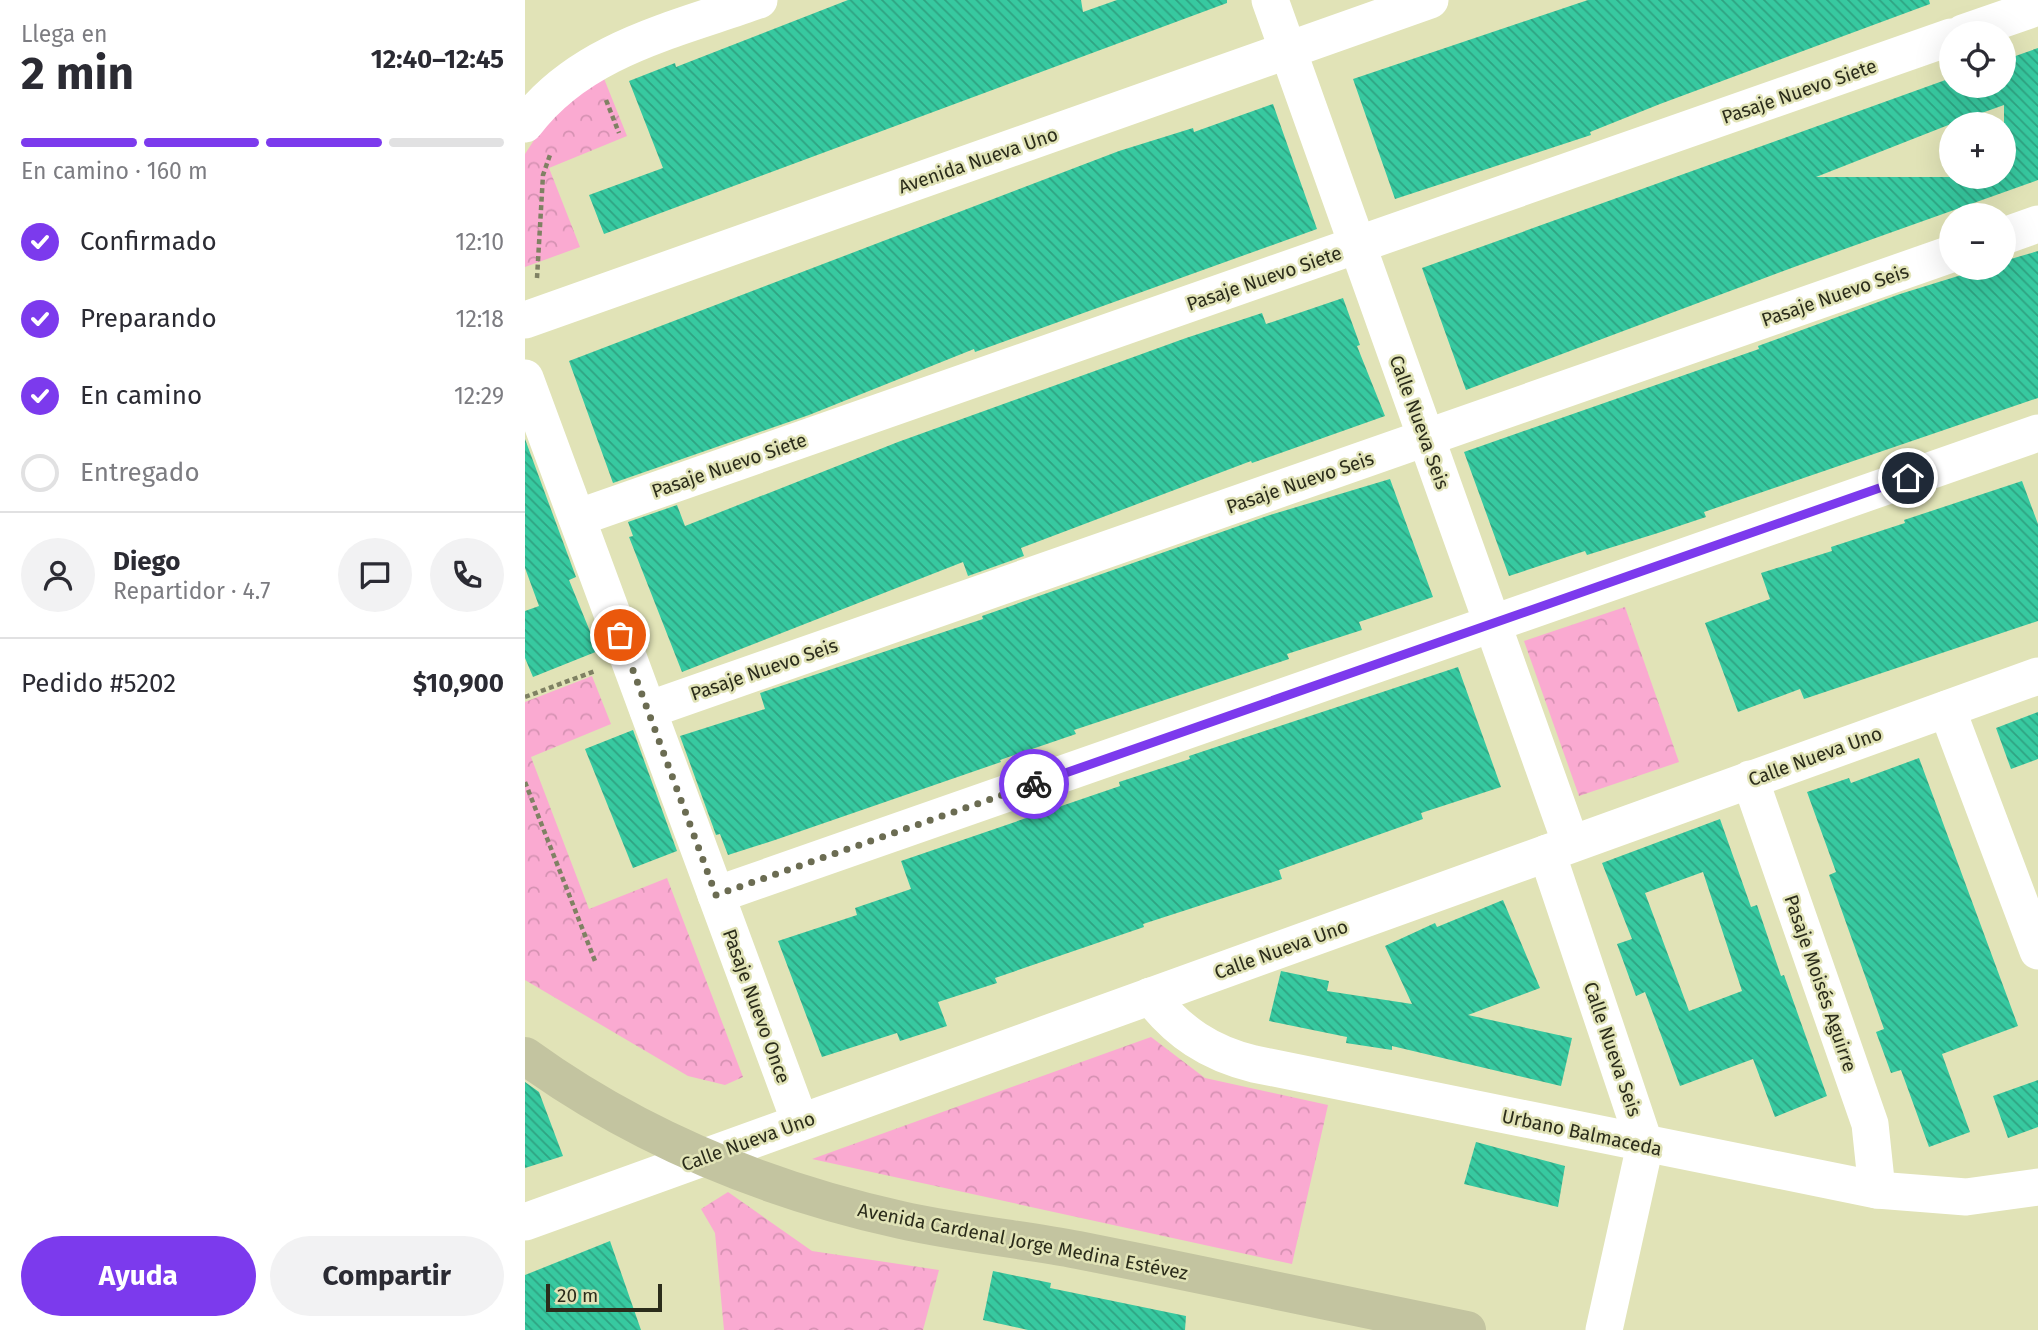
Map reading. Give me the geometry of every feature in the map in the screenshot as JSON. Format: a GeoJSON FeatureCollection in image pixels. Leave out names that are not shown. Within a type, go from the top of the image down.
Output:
{"type":"FeatureCollection","features":[{"type":"Feature","properties":{"kind":"street"},"geometry":{"type":"LineString","coordinates":[[525,124],[558,86],[606,55],[759,0]]}},
{"type":"Feature","properties":{"kind":"street","name":"Calle Nueva Seis"},"geometry":{"type":"LineString","coordinates":[[1270,0],[1492,624],[1645,1145]]}},
{"type":"Feature","properties":{"kind":"street","name":"Avenida Nueva Uno"},"geometry":{"type":"LineString","coordinates":[[529,318],[1430,0]]}},
{"type":"Feature","properties":{"kind":"street"},"geometry":{"type":"LineString","coordinates":[[1998,21],[2038,7]]}},
{"type":"Feature","properties":{"kind":"street","name":"Pasaje Nuevo Siete"},"geometry":{"type":"LineString","coordinates":[[577,518],[1939,41]]}},
{"type":"Feature","properties":{"kind":"street"},"geometry":{"type":"LineString","coordinates":[[2016,232],[2038,224]]}},
{"type":"Feature","properties":{"kind":"street","name":"Pasaje Nuevo Seis"},"geometry":{"type":"LineString","coordinates":[[648,710],[1939,258]]}},
{"type":"Feature","properties":{"kind":"street","name":"Pasaje Nuevo Once"},"geometry":{"type":"LineString","coordinates":[[525,378],[800,1122]]}},
{"type":"Feature","properties":{"kind":"street"},"geometry":{"type":"LineString","coordinates":[[716,895],[2038,433]]}},
{"type":"Feature","properties":{"kind":"street","name":"Calle Nueva Uno"},"geometry":{"type":"LineString","coordinates":[[525,1222],[2038,676]]}},
{"type":"Feature","properties":{"kind":"street"},"geometry":{"type":"LineString","coordinates":[[1947,709],[2038,951]]}},
{"type":"Feature","properties":{"kind":"street","name":"Pasaje Moisés Aguirre"},"geometry":{"type":"LineString","coordinates":[[1750,779],[1870,1124],[1877,1190]]}},
{"type":"Feature","properties":{"kind":"street","name":"Urbano Balmaceda"},"geometry":{"type":"LineString","coordinates":[[1150,996],[1168,1019],[1191,1038],[1232,1059],[1877,1190],[1966,1197],[2038,1187]]}},
{"type":"Feature","properties":{"kind":"street","name":"Avenida Cardenal Jorge Medina Estévez"},"geometry":{"type":"LineString","coordinates":[[525,1056],[618,1115],[702,1158],[774,1185],[903,1221],[1068,1248],[1467,1330]]}},
{"type":"Feature","properties":{"kind":"street"},"geometry":{"type":"LineString","coordinates":[[1604,1330],[1645,1145]]}},
{"type":"Feature","properties":{"kind":"path"},"geometry":{"type":"LineString","coordinates":[[529,318],[543,175],[549,155]]}},
{"type":"Feature","properties":{"kind":"path"},"geometry":{"type":"LineString","coordinates":[[525,698],[629,659]]}},
{"type":"Feature","properties":{"kind":"path"},"geometry":{"type":"LineString","coordinates":[[525,782],[595,961]]}},
{"type":"Feature","properties":{"kind":"green space"},"geometry":{"type":"Polygon","coordinates":[[[603,76],[627,136],[549,168],[580,247],[525,267],[525,154],[549,117],[603,76]]]}},
{"type":"Feature","properties":{"kind":"green space"},"geometry":{"type":"Polygon","coordinates":[[[1625,607],[1679,762],[1579,796],[1524,641],[1625,607]]]}},
{"type":"Feature","properties":{"kind":"green space"},"geometry":{"type":"Polygon","coordinates":[[[592,676],[611,724],[531,757],[589,909],[667,878],[743,1077],[725,1085],[688,1076],[525,980],[525,702],[592,676]]]}},
{"type":"Feature","properties":{"kind":"green space"},"geometry":{"type":"Polygon","coordinates":[[[1151,1037],[1205,1078],[1328,1105],[1292,1264],[812,1159],[1151,1037]]]}},
{"type":"Feature","properties":{"kind":"green space"},"geometry":{"type":"Polygon","coordinates":[[[728,1192],[812,1251],[939,1270],[923,1330],[724,1330],[715,1233],[701,1209],[728,1192]]]}},
{"type":"Feature","properties":{"kind":"building"},"geometry":{"type":"Polygon","coordinates":[[[848,0],[1081,0],[1083,12],[1117,0],[1227,0],[1227,3],[604,234],[589,195],[663,168],[629,81],[675,63],[676,67],[848,0]]]}},
{"type":"Feature","properties":{"kind":"building"},"geometry":{"type":"Polygon","coordinates":[[[1588,0],[1929,0],[1930,4],[1660,104],[1590,132],[1591,135],[1395,199],[1353,79],[1588,0]]]}},
{"type":"Feature","properties":{"kind":"building"},"geometry":{"type":"Polygon","coordinates":[[[2038,48],[2038,180],[2016,188],[2016,112],[2004,112],[2004,105],[1984,112],[1939,112],[1939,129],[1816,177],[1939,177],[1939,189],[2013,189],[1974,203],[1939,203],[1939,215],[1466,390],[1422,268],[1939,82],[1939,98],[2016,98],[2016,56],[2038,48]]]}},
{"type":"Feature","properties":{"kind":"building"},"geometry":{"type":"Polygon","coordinates":[[[1273,104],[1317,229],[975,352],[974,349],[809,415],[613,483],[569,361],[1119,151],[1193,128],[1194,132],[1273,104]]]}},
{"type":"Feature","properties":{"kind":"building"},"geometry":{"type":"Polygon","coordinates":[[[2038,251],[2038,398],[1704,512],[1706,517],[1587,555],[1585,551],[1509,576],[1464,452],[1759,349],[1758,346],[1900,294],[1945,280],[2016,280],[2016,257],[2038,251]]]}},
{"type":"Feature","properties":{"kind":"building"},"geometry":{"type":"Polygon","coordinates":[[[1343,298],[1360,345],[1357,346],[1385,416],[1252,463],[1251,461],[1021,548],[1024,556],[968,576],[963,562],[682,672],[629,537],[633,536],[628,522],[677,505],[685,526],[898,442],[1186,338],[1262,313],[1266,324],[1343,298]]]}},
{"type":"Feature","properties":{"kind":"building"},"geometry":{"type":"Polygon","coordinates":[[[525,439],[576,577],[569,580],[598,651],[533,677],[525,658],[525,611],[539,606],[525,568],[525,439]]]}},
{"type":"Feature","properties":{"kind":"building"},"geometry":{"type":"Polygon","coordinates":[[[1390,479],[1433,597],[1359,622],[1362,630],[1287,654],[1289,659],[1074,730],[1076,734],[1000,760],[1001,762],[775,840],[728,855],[720,834],[716,835],[680,736],[765,709],[760,693],[983,619],[982,616],[1270,515],[1390,479]]]}},
{"type":"Feature","properties":{"kind":"building"},"geometry":{"type":"Polygon","coordinates":[[[2022,481],[2038,524],[2038,621],[1804,699],[1800,689],[1738,712],[1705,623],[1770,599],[1761,573],[1832,551],[1831,547],[1905,523],[1904,520],[2022,481]]]}},
{"type":"Feature","properties":{"kind":"building"},"geometry":{"type":"Polygon","coordinates":[[[1458,667],[1501,787],[1421,813],[1423,819],[1279,870],[1282,879],[1143,924],[1144,927],[995,978],[997,983],[938,1002],[947,1026],[900,1041],[897,1033],[822,1057],[778,941],[857,915],[855,908],[911,889],[901,861],[1120,786],[1119,782],[1190,759],[1189,756],[1458,667]]]}},
{"type":"Feature","properties":{"kind":"building"},"geometry":{"type":"Polygon","coordinates":[[[2038,712],[2038,759],[2011,769],[1996,728],[2038,712]]]}},
{"type":"Feature","properties":{"kind":"building"},"geometry":{"type":"Polygon","coordinates":[[[633,730],[677,851],[633,868],[585,749],[633,730]]]}},
{"type":"Feature","properties":{"kind":"building"},"geometry":{"type":"Polygon","coordinates":[[[1919,758],[2018,1026],[1942,1054],[1970,1132],[1929,1147],[1901,1070],[1891,1073],[1876,1032],[1884,1029],[1829,875],[1836,872],[1807,792],[1849,778],[1851,783],[1919,758]]]}},
{"type":"Feature","properties":{"kind":"building"},"geometry":{"type":"Polygon","coordinates":[[[1720,819],[1751,907],[1757,905],[1827,1096],[1775,1117],[1753,1059],[1680,1086],[1645,992],[1636,996],[1617,944],[1632,939],[1602,863],[1720,819]],[[1703,872],[1645,893],[1689,1011],[1742,991],[1703,872]]]}},
{"type":"Feature","properties":{"kind":"building"},"geometry":{"type":"Polygon","coordinates":[[[1503,900],[1540,988],[1468,1015],[1572,1038],[1561,1086],[1392,1046],[1392,1050],[1346,1043],[1347,1037],[1269,1021],[1281,971],[1329,981],[1327,991],[1412,1004],[1385,946],[1435,923],[1437,927],[1503,900]]]}},
{"type":"Feature","properties":{"kind":"building"},"geometry":{"type":"Polygon","coordinates":[[[2038,1080],[2038,1127],[2008,1138],[1993,1096],[2038,1080]]]}},
{"type":"Feature","properties":{"kind":"building"},"geometry":{"type":"Polygon","coordinates":[[[525,1082],[539,1092],[563,1156],[525,1168],[525,1082]]]}},
{"type":"Feature","properties":{"kind":"building"},"geometry":{"type":"Polygon","coordinates":[[[1476,1142],[1565,1166],[1558,1207],[1464,1184],[1476,1142]]]}},
{"type":"Feature","properties":{"kind":"building"},"geometry":{"type":"Polygon","coordinates":[[[610,1241],[641,1330],[525,1330],[525,1275],[610,1241]]]}},
{"type":"Feature","properties":{"kind":"building"},"geometry":{"type":"Polygon","coordinates":[[[993,1271],[1051,1283],[1050,1288],[1186,1316],[1185,1330],[1028,1330],[983,1320],[993,1271]]]}},
{"type":"Feature","properties":{"kind":"way so far"},"geometry":{"type":"LineString","coordinates":[[620,635],[716,895],[1034,784]]}},
{"type":"Feature","properties":{"kind":"route"},"geometry":{"type":"LineString","coordinates":[[1034,784],[1908,478]]}}]}
